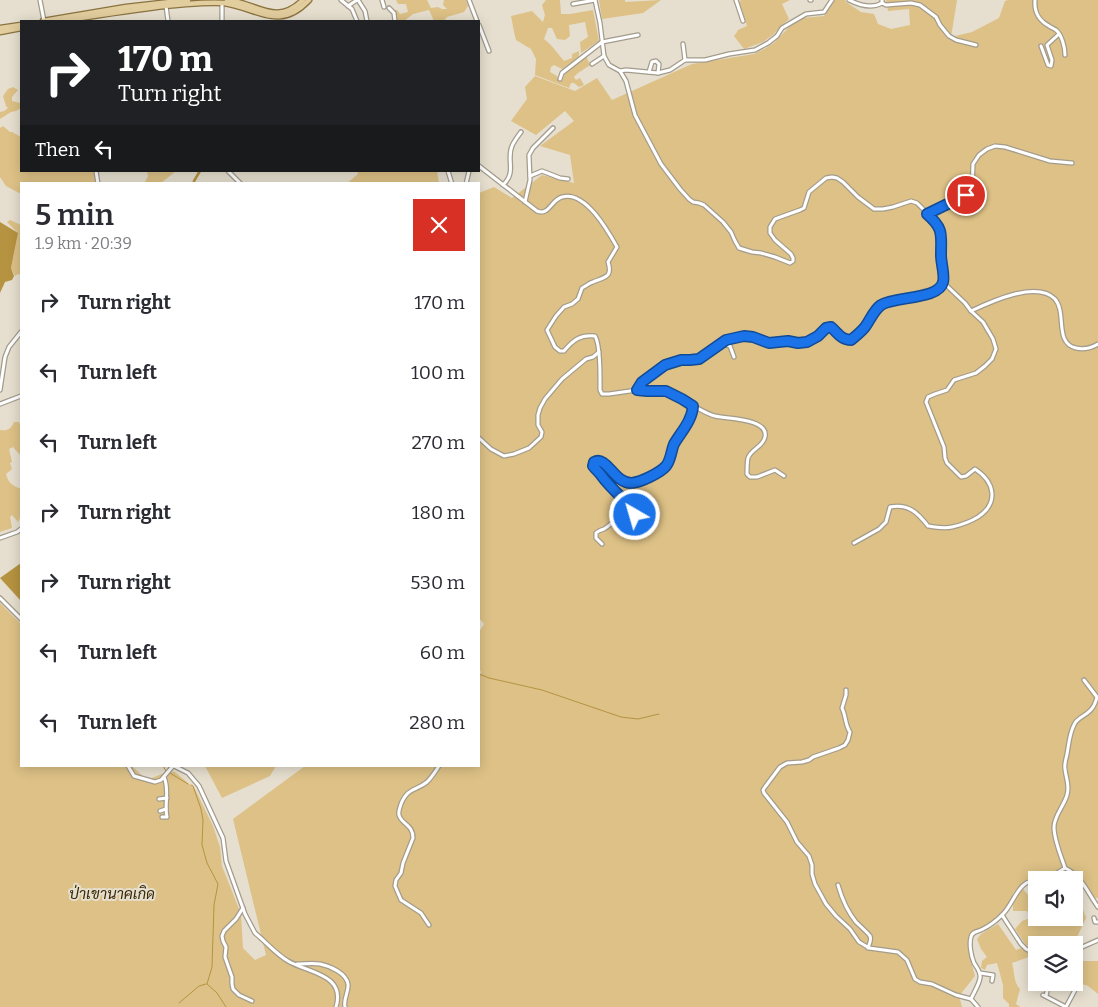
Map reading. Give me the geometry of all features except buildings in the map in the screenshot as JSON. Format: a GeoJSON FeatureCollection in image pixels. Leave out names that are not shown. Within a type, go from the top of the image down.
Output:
{"type":"FeatureCollection","features":[{"type":"Feature","properties":{"kind":"main road"},"geometry":{"type":"LineString","coordinates":[[49,20],[145,2],[188,0]]}},
{"type":"Feature","properties":{"kind":"main road"},"geometry":{"type":"LineString","coordinates":[[74,20],[165,6],[225,1],[246,2],[262,11],[275,13],[288,11],[296,7],[303,0]]}},
{"type":"Feature","properties":{"kind":"main road"},"geometry":{"type":"LineString","coordinates":[[225,1],[265,15],[277,17],[292,13],[309,0]]}},
{"type":"Feature","properties":{"kind":"main road"},"geometry":{"type":"LineString","coordinates":[[0,30],[20,26]]}},
{"type":"Feature","properties":{"kind":"street"},"geometry":{"type":"LineString","coordinates":[[40,0],[44,20]]}},
{"type":"Feature","properties":{"kind":"street"},"geometry":{"type":"LineString","coordinates":[[342,0],[354,13],[357,20]]}},
{"type":"Feature","properties":{"kind":"street"},"geometry":{"type":"LineString","coordinates":[[348,6],[357,0],[365,11],[368,20]]}},
{"type":"Feature","properties":{"kind":"street"},"geometry":{"type":"LineString","coordinates":[[382,0],[384,7]]}},
{"type":"Feature","properties":{"kind":"street"},"geometry":{"type":"LineString","coordinates":[[469,0],[477,20]]}},
{"type":"Feature","properties":{"kind":"street"},"geometry":{"type":"LineString","coordinates":[[573,4],[595,0],[604,56],[609,64],[620,72],[626,81],[635,115],[661,164],[689,199],[704,205],[723,222],[731,232],[739,248],[775,257],[790,263],[793,260],[791,254],[774,240],[770,233],[770,228],[775,218],[804,208],[809,192],[826,178],[832,177],[837,178],[874,209],[893,207],[910,201],[917,203],[933,219],[941,232],[941,265],[946,285],[983,322],[994,339],[996,349],[992,359],[985,366],[976,372],[954,380],[947,390],[928,397],[926,402],[944,447],[947,463],[960,477],[966,476],[975,469],[983,474],[991,487],[993,495],[988,507],[979,516],[949,528],[928,526],[922,518],[903,506],[890,507],[886,522],[879,529],[854,543]]}},
{"type":"Feature","properties":{"kind":"street"},"geometry":{"type":"LineString","coordinates":[[736,0],[743,21]]}},
{"type":"Feature","properties":{"kind":"street"},"geometry":{"type":"LineString","coordinates":[[620,72],[626,70],[658,73],[670,70],[686,60],[705,60],[754,50],[768,43],[777,36],[782,28],[806,14],[824,12],[832,0]]}},
{"type":"Feature","properties":{"kind":"street"},"geometry":{"type":"LineString","coordinates":[[849,0],[861,5],[876,6],[882,1],[886,5],[911,3],[920,5],[936,17],[949,36],[956,40],[976,45]]}},
{"type":"Feature","properties":{"kind":"street"},"geometry":{"type":"LineString","coordinates":[[1035,0],[1036,14],[1041,21],[1056,29],[1066,55]]}},
{"type":"Feature","properties":{"kind":"street"},"geometry":{"type":"LineString","coordinates":[[222,20],[225,1]]}},
{"type":"Feature","properties":{"kind":"street"},"geometry":{"type":"LineString","coordinates":[[165,6],[168,20]]}},
{"type":"Feature","properties":{"kind":"street"},"geometry":{"type":"LineString","coordinates":[[389,8],[394,13],[395,20]]}},
{"type":"Feature","properties":{"kind":"street"},"geometry":{"type":"LineString","coordinates":[[480,27],[490,51]]}},
{"type":"Feature","properties":{"kind":"street"},"geometry":{"type":"LineString","coordinates":[[1041,46],[1048,65],[1051,66],[1052,60],[1047,45],[1059,34]]}},
{"type":"Feature","properties":{"kind":"street"},"geometry":{"type":"LineString","coordinates":[[560,79],[562,73],[602,42],[638,35]]}},
{"type":"Feature","properties":{"kind":"street"},"geometry":{"type":"LineString","coordinates":[[683,44],[686,60]]}},
{"type":"Feature","properties":{"kind":"street"},"geometry":{"type":"LineString","coordinates":[[592,64],[604,56]]}},
{"type":"Feature","properties":{"kind":"street"},"geometry":{"type":"LineString","coordinates":[[649,72],[652,62],[656,61],[659,64],[658,73]]}},
{"type":"Feature","properties":{"kind":"street"},"geometry":{"type":"LineString","coordinates":[[525,202],[530,176],[529,155],[553,128]]}},
{"type":"Feature","properties":{"kind":"street"},"geometry":{"type":"LineString","coordinates":[[503,185],[508,180],[511,172],[511,147],[521,132]]}},
{"type":"Feature","properties":{"kind":"street"},"geometry":{"type":"LineString","coordinates":[[927,214],[972,191],[973,164],[979,155],[995,146],[1005,147],[1050,161],[1072,163]]}},
{"type":"Feature","properties":{"kind":"street"},"geometry":{"type":"LineString","coordinates":[[480,167],[541,213],[555,200],[563,196],[581,201],[593,210],[617,247],[608,262],[610,269],[608,275],[582,288],[578,299],[564,308],[547,330],[555,347],[560,351],[564,350],[576,339],[588,335],[595,336],[597,338],[600,390],[602,394],[637,390],[666,391],[709,414],[750,421],[761,427],[765,438],[748,457],[747,474],[757,477],[775,470],[784,476]]}},
{"type":"Feature","properties":{"kind":"street"},"geometry":{"type":"LineString","coordinates":[[530,176],[542,171],[568,179]]}},
{"type":"Feature","properties":{"kind":"street"},"geometry":{"type":"LineString","coordinates":[[229,172],[238,182]]}},
{"type":"Feature","properties":{"kind":"street"},"geometry":{"type":"LineString","coordinates":[[637,390],[642,382],[665,365],[681,360],[699,359],[726,340],[744,336],[769,343],[807,342],[818,336],[826,328],[831,327],[846,340],[851,340],[882,304],[936,291],[942,286],[944,280]]}},
{"type":"Feature","properties":{"kind":"street"},"geometry":{"type":"LineString","coordinates":[[972,311],[1000,298],[1034,291],[1044,293],[1054,297],[1058,304],[1066,343],[1081,349],[1098,344]]}},
{"type":"Feature","properties":{"kind":"street"},"geometry":{"type":"LineString","coordinates":[[0,390],[9,346],[20,333]]}},
{"type":"Feature","properties":{"kind":"street"},"geometry":{"type":"LineString","coordinates":[[720,344],[730,346],[734,357]]}},
{"type":"Feature","properties":{"kind":"street"},"geometry":{"type":"LineString","coordinates":[[480,439],[491,449],[504,456],[529,448],[541,437],[542,432],[538,425],[538,415],[545,399],[562,379],[598,352]]}},
{"type":"Feature","properties":{"kind":"street"},"geometry":{"type":"LineString","coordinates":[[0,404],[20,396]]}},
{"type":"Feature","properties":{"kind":"street"},"geometry":{"type":"LineString","coordinates":[[602,544],[596,538],[596,533],[615,520],[632,517],[635,515],[635,511],[595,470],[594,462],[597,460],[601,461],[626,483],[635,482],[658,472],[670,460],[674,445],[685,429],[693,411],[693,406]]}},
{"type":"Feature","properties":{"kind":"street"},"geometry":{"type":"LineString","coordinates":[[0,538],[20,530]]}},
{"type":"Feature","properties":{"kind":"street"},"geometry":{"type":"LineString","coordinates":[[0,598],[20,618]]}},
{"type":"Feature","properties":{"kind":"street"},"geometry":{"type":"LineString","coordinates":[[1084,680],[1097,697],[1095,705],[1089,713],[1074,722],[1068,740],[1064,767],[1068,778],[1067,796],[1054,827],[1065,868],[1074,872],[1098,907]]}},
{"type":"Feature","properties":{"kind":"street"},"geometry":{"type":"LineString","coordinates":[[846,690],[842,708],[846,726],[850,732],[848,740],[844,745],[809,760],[787,763],[780,766],[763,790],[787,822],[797,842],[809,856],[815,884],[826,904],[850,929],[859,942],[868,948],[898,952],[907,960],[915,979],[971,999],[978,1007]]}},
{"type":"Feature","properties":{"kind":"street"},"geometry":{"type":"LineString","coordinates":[[129,767],[134,776],[155,782],[164,777],[173,767]]}},
{"type":"Feature","properties":{"kind":"street"},"geometry":{"type":"LineString","coordinates":[[176,767],[188,773],[199,786],[222,838],[226,861],[243,908],[255,933],[280,956],[331,980],[335,985],[338,998],[336,1007]]}},
{"type":"Feature","properties":{"kind":"street"},"geometry":{"type":"LineString","coordinates":[[429,925],[421,913],[401,900],[395,886],[396,880],[402,873],[403,863],[413,838],[409,826],[400,817],[399,812],[408,792],[425,783],[433,776],[438,767]]}},
{"type":"Feature","properties":{"kind":"street"},"geometry":{"type":"LineString","coordinates":[[162,817],[167,817],[167,785],[164,777]]}},
{"type":"Feature","properties":{"kind":"street"},"geometry":{"type":"LineString","coordinates":[[159,799],[167,798]]}},
{"type":"Feature","properties":{"kind":"street"},"geometry":{"type":"LineString","coordinates":[[160,811],[166,809]]}},
{"type":"Feature","properties":{"kind":"street"},"geometry":{"type":"LineString","coordinates":[[1060,871],[1065,868]]}},
{"type":"Feature","properties":{"kind":"street"},"geometry":{"type":"LineString","coordinates":[[971,999],[980,978],[980,973],[971,953],[972,933],[984,929],[1002,915],[1011,904],[1016,892],[1028,882]]}},
{"type":"Feature","properties":{"kind":"street"},"geometry":{"type":"LineString","coordinates":[[838,885],[846,908],[851,916],[870,936],[871,940],[868,948]]}},
{"type":"Feature","properties":{"kind":"street"},"geometry":{"type":"LineString","coordinates":[[243,908],[222,936],[226,947],[225,956],[232,977],[233,989],[239,995],[252,1001]]}},
{"type":"Feature","properties":{"kind":"street"},"geometry":{"type":"LineString","coordinates":[[1002,915],[1021,944],[1028,950]]}},
{"type":"Feature","properties":{"kind":"street"},"geometry":{"type":"LineString","coordinates":[[1094,918],[1095,922],[1098,922]]}},
{"type":"Feature","properties":{"kind":"street"},"geometry":{"type":"LineString","coordinates":[[1083,947],[1098,940]]}},
{"type":"Feature","properties":{"kind":"street"},"geometry":{"type":"LineString","coordinates":[[296,964],[320,964],[342,973],[347,979],[348,986],[344,1007]]}},
{"type":"Feature","properties":{"kind":"street"},"geometry":{"type":"LineString","coordinates":[[980,973],[992,975],[992,982]]}},
{"type":"Feature","properties":{"kind":"street"},"geometry":{"type":"LineString","coordinates":[[1046,991],[1045,995],[1066,1007],[1074,991]]}},
{"type":"Feature","properties":{"kind":"green space"},"geometry":{"type":"Polygon","coordinates":[[[396,0],[427,0],[431,8],[447,9],[443,5],[444,0],[466,0],[468,6],[464,12],[447,17],[445,20],[434,20],[429,10],[413,14],[405,20],[397,20],[395,10],[400,14],[408,12],[406,4],[398,4],[396,0]]]}},
{"type":"Feature","properties":{"kind":"green space"},"geometry":{"type":"Polygon","coordinates":[[[546,0],[560,0],[561,14],[593,10],[599,41],[581,53],[580,42],[588,37],[585,22],[569,25],[570,36],[565,40],[557,39],[552,28],[548,28],[544,39],[564,61],[572,58],[572,54],[579,51],[579,58],[562,69],[554,65],[551,67],[550,72],[557,76],[559,80],[562,81],[565,73],[586,56],[590,65],[574,77],[576,80],[580,78],[584,85],[579,87],[571,83],[569,88],[535,75],[536,59],[531,49],[516,40],[511,16],[532,11],[543,22],[545,15],[542,5],[546,0]]]}},
{"type":"Feature","properties":{"kind":"green space"},"geometry":{"type":"Polygon","coordinates":[[[599,0],[625,0],[625,2],[661,0],[643,13],[602,19],[599,0]]]}},
{"type":"Feature","properties":{"kind":"green space"},"geometry":{"type":"Polygon","coordinates":[[[790,0],[782,4],[789,19],[763,42],[744,49],[734,36],[738,30],[747,26],[739,1],[790,0]]]}},
{"type":"Feature","properties":{"kind":"green space","name":"ป่าเขานาคเกิด"},"geometry":{"type":"Polygon","coordinates":[[[834,0],[845,0],[861,12],[874,14],[878,24],[891,29],[910,25],[909,9],[888,11],[886,0],[957,0],[951,37],[972,32],[999,18],[1005,1],[1008,0],[1098,0],[1098,898],[1083,885],[1083,871],[1028,871],[1028,879],[1013,893],[1015,896],[998,920],[988,927],[972,933],[969,949],[975,976],[959,996],[962,1007],[0,1007],[0,603],[20,623],[20,767],[133,767],[147,780],[169,771],[175,772],[195,789],[213,826],[220,847],[222,866],[241,914],[243,948],[255,960],[266,955],[233,819],[304,767],[480,767],[480,630],[484,624],[480,619],[480,193],[494,187],[512,198],[542,175],[574,183],[570,155],[540,146],[574,121],[565,111],[536,135],[511,121],[527,99],[525,87],[535,76],[575,91],[597,78],[612,100],[692,64],[754,54],[775,42],[789,27],[803,18],[824,16],[834,0]]]}},
{"type":"Feature","properties":{"kind":"green space"},"geometry":{"type":"Polygon","coordinates":[[[13,87],[18,90],[12,97],[12,101],[20,103],[20,109],[0,119],[0,112],[8,108],[3,96],[8,89],[13,87]]]}},
{"type":"Feature","properties":{"kind":"green space"},"geometry":{"type":"Polygon","coordinates":[[[3,126],[20,136],[20,172],[94,172],[95,182],[20,182],[20,193],[6,186],[0,177],[0,128],[3,126]]]}},
{"type":"Feature","properties":{"kind":"green space"},"geometry":{"type":"Polygon","coordinates":[[[147,172],[175,172],[162,182],[145,182],[148,176],[147,172]]]}},
{"type":"Feature","properties":{"kind":"green space"},"geometry":{"type":"Polygon","coordinates":[[[357,172],[437,172],[439,182],[348,182],[358,174],[357,172]]]}},
{"type":"Feature","properties":{"kind":"green space"},"geometry":{"type":"Polygon","coordinates":[[[10,220],[20,225],[20,275],[15,276],[11,268],[18,233],[7,222],[10,220]]]}},
{"type":"Feature","properties":{"kind":"green space"},"geometry":{"type":"Polygon","coordinates":[[[14,422],[19,422],[20,424],[20,455],[13,447],[9,449],[12,469],[6,474],[11,484],[20,489],[20,517],[18,522],[12,515],[10,517],[12,528],[0,532],[0,430],[9,429],[14,422]]]}},
{"type":"Feature","properties":{"kind":"green space"},"geometry":{"type":"Polygon","coordinates":[[[206,767],[275,767],[270,776],[222,798],[206,767]]]}},
{"type":"Feature","properties":{"kind":"green space"},"geometry":{"type":"Polygon","coordinates":[[[1022,888],[1028,895],[1028,913],[1027,911],[1013,911],[1013,902],[1022,888]]]}},
{"type":"Feature","properties":{"kind":"green space"},"geometry":{"type":"Polygon","coordinates":[[[1083,909],[1086,918],[1083,924],[1083,909]]]}},
{"type":"Feature","properties":{"kind":"green space"},"geometry":{"type":"Polygon","coordinates":[[[1028,919],[1028,926],[1082,926],[1077,936],[1028,936],[1028,946],[1015,929],[1022,921],[1028,919]]]}},
{"type":"Feature","properties":{"kind":"green space"},"geometry":{"type":"Polygon","coordinates":[[[998,924],[1016,950],[1021,948],[1028,953],[1028,957],[1012,963],[1015,980],[1020,989],[1016,1004],[1020,1007],[1009,1007],[1009,1004],[1003,998],[1003,985],[997,963],[987,965],[985,970],[981,968],[982,961],[987,957],[977,939],[981,934],[998,924]]]}},
{"type":"Feature","properties":{"kind":"green space"},"geometry":{"type":"Polygon","coordinates":[[[1083,961],[1098,961],[1098,994],[1083,984],[1083,961]]]}},
{"type":"Feature","properties":{"kind":"shaded area"},"geometry":{"type":"Polygon","coordinates":[[[0,222],[18,233],[11,268],[14,276],[12,280],[5,282],[0,293],[0,222]]]}},
{"type":"Feature","properties":{"kind":"shaded area"},"geometry":{"type":"Polygon","coordinates":[[[20,564],[20,600],[0,578],[20,564]]]}},
{"type":"Feature","properties":{"kind":"waterway"},"geometry":{"type":"LineString","coordinates":[[194,182],[199,172]]}},
{"type":"Feature","properties":{"kind":"waterway"},"geometry":{"type":"LineString","coordinates":[[480,674],[542,690],[621,717],[638,719],[659,714]]}},
{"type":"Feature","properties":{"kind":"waterway"},"geometry":{"type":"LineString","coordinates":[[164,767],[166,771]]}},
{"type":"Feature","properties":{"kind":"waterway"},"geometry":{"type":"LineString","coordinates":[[170,773],[188,784]]}},
{"type":"Feature","properties":{"kind":"waterway"},"geometry":{"type":"LineString","coordinates":[[191,785],[201,809],[203,820],[202,845],[207,863],[218,884],[214,905],[212,967],[207,984],[217,993],[226,1007]]}},
{"type":"Feature","properties":{"kind":"waterway"},"geometry":{"type":"LineString","coordinates":[[179,1003],[199,986],[206,984]]}},
{"type":"Feature","properties":{"kind":"route"},"geometry":{"type":"LineString","coordinates":[[635,515],[635,511],[595,470],[594,462],[597,460],[601,461],[626,483],[649,477],[666,466],[670,460],[674,445],[685,429],[693,410],[693,406],[666,391],[637,390],[642,382],[665,365],[681,360],[699,359],[726,340],[744,336],[769,343],[782,341],[798,343],[807,342],[818,336],[826,328],[831,327],[846,340],[851,340],[857,336],[882,304],[936,291],[942,286],[944,280],[941,265],[942,240],[940,229],[927,214],[966,195]]}}]}
